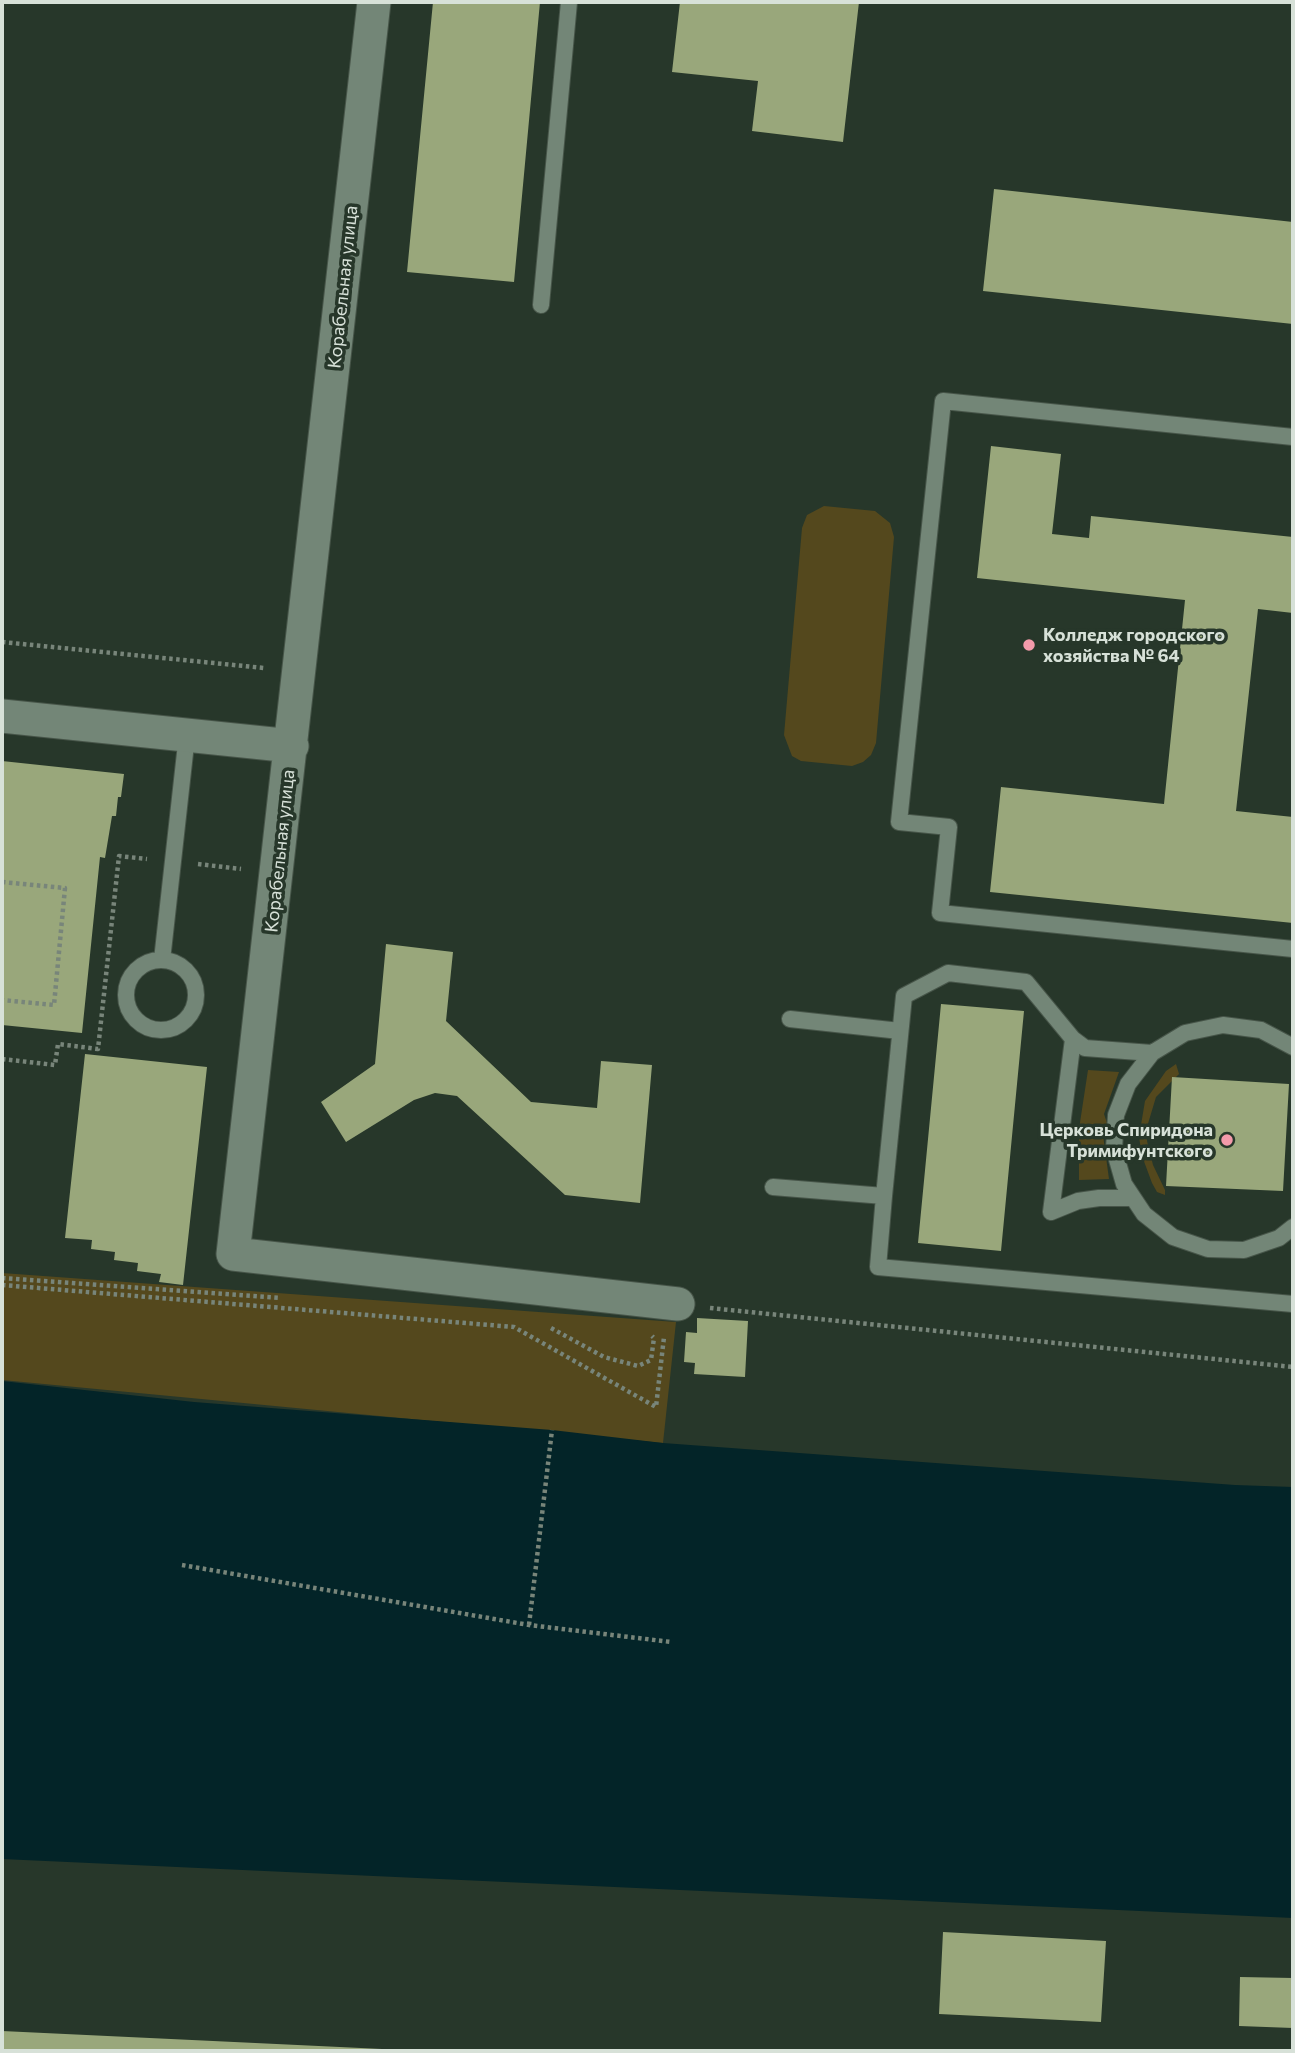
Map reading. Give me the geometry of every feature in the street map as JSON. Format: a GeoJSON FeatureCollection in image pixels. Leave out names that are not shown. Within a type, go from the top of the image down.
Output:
{"type":"FeatureCollection","features":[{"type":"Feature","properties":{"kind":"street","name":"Корабельная улица"},"geometry":{"type":"LineString","coordinates":[[374,2],[233,1254],[673,1304]]}},
{"type":"Feature","properties":{"kind":"street"},"geometry":{"type":"LineString","coordinates":[[2,716],[292,747]]}},
{"type":"Feature","properties":{"kind":"lane"},"geometry":{"type":"LineString","coordinates":[[541,306],[569,2]]}},
{"type":"Feature","properties":{"kind":"lane"},"geometry":{"type":"LineString","coordinates":[[1293,437],[943,401],[899,822],[949,827],[940,913],[1293,949]]}},
{"type":"Feature","properties":{"kind":"lane"},"geometry":{"type":"LineString","coordinates":[[162,960],[187,735]]}},
{"type":"Feature","properties":{"kind":"lane"},"geometry":{"type":"LineString","coordinates":[[162,960],[180,965],[190,974],[196,998],[185,1021],[173,1028],[160,1030],[148,1028],[137,1020],[129,1010],[125,998],[133,973],[142,964],[162,960]]}},
{"type":"Feature","properties":{"kind":"lane"},"geometry":{"type":"LineString","coordinates":[[1152,1053],[1085,1048],[1073,1039],[1026,982],[948,973],[904,996],[878,1268],[1293,1304]]}},
{"type":"Feature","properties":{"kind":"lane"},"geometry":{"type":"LineString","coordinates":[[789,1019],[900,1031]]}},
{"type":"Feature","properties":{"kind":"lane"},"geometry":{"type":"LineString","coordinates":[[1293,1047],[1261,1030],[1223,1025],[1185,1033],[1152,1053],[1128,1084],[1116,1115],[1114,1149],[1124,1184],[1133,1198],[1144,1214],[1173,1237],[1208,1249],[1244,1250],[1279,1238],[1293,1227]]}},
{"type":"Feature","properties":{"kind":"lane"},"geometry":{"type":"LineString","coordinates":[[1073,1039],[1051,1212],[1078,1201],[1133,1198]]}},
{"type":"Feature","properties":{"kind":"lane"},"geometry":{"type":"LineString","coordinates":[[773,1187],[884,1196]]}},
{"type":"Feature","properties":{"kind":"path"},"geometry":{"type":"LineString","coordinates":[[2,642],[300,672]]}},
{"type":"Feature","properties":{"kind":"path"},"geometry":{"type":"LineString","coordinates":[[2,1059],[55,1065],[58,1044],[99,1049],[119,856],[278,873]]}},
{"type":"Feature","properties":{"kind":"path"},"geometry":{"type":"LineString","coordinates":[[2,882],[65,888],[54,1005],[2,1000]]}},
{"type":"Feature","properties":{"kind":"path"},"geometry":{"type":"LineString","coordinates":[[2,1285],[514,1327],[656,1407],[673,1304],[1293,1367]]}},
{"type":"Feature","properties":{"kind":"path"},"geometry":{"type":"LineString","coordinates":[[549,1327],[604,1357],[638,1366],[651,1360],[654,1338],[646,1332]]}},
{"type":"Feature","properties":{"kind":"path"},"geometry":{"type":"LineString","coordinates":[[529,1625],[552,1430]]}},
{"type":"Feature","properties":{"kind":"path"},"geometry":{"type":"LineString","coordinates":[[182,1564],[529,1625],[671,1642]]}},
{"type":"Feature","properties":{"kind":"shaded area"},"geometry":{"type":"Polygon","coordinates":[[[824,506],[875,511],[890,523],[894,537],[876,743],[871,755],[852,766],[801,761],[792,756],[784,735],[802,528],[807,515],[824,506]]]}},
{"type":"Feature","properties":{"kind":"shaded area"},"geometry":{"type":"Polygon","coordinates":[[[1176,1064],[1179,1074],[1156,1097],[1147,1127],[1147,1141],[1153,1165],[1165,1195],[1157,1192],[1152,1183],[1142,1156],[1139,1137],[1145,1101],[1166,1071],[1176,1064]]]}},
{"type":"Feature","properties":{"kind":"shaded area"},"geometry":{"type":"Polygon","coordinates":[[[1088,1070],[1119,1072],[1104,1114],[1107,1123],[1103,1135],[1109,1179],[1079,1180],[1079,1129],[1088,1070]]]}},
{"type":"Feature","properties":{"kind":"shaded area"},"geometry":{"type":"Polygon","coordinates":[[[2,1273],[676,1322],[663,1443],[2,1380],[2,1273]]]}},
{"type":"Feature","properties":{"kind":"water"},"geometry":{"type":"Polygon","coordinates":[[[2,1381],[194,1402],[552,1430],[663,1443],[1293,1487],[1293,1918],[2,1859],[2,1381]]]}},
{"type":"Feature","properties":{"kind":"building"},"geometry":{"type":"Polygon","coordinates":[[[433,2],[540,2],[514,282],[407,272],[433,2]]]}},
{"type":"Feature","properties":{"kind":"building"},"geometry":{"type":"Polygon","coordinates":[[[680,2],[859,2],[843,142],[752,131],[758,81],[672,72],[680,2]]]}},
{"type":"Feature","properties":{"kind":"building"},"geometry":{"type":"Polygon","coordinates":[[[994,189],[1293,222],[1293,324],[983,291],[994,189]]]}},
{"type":"Feature","properties":{"kind":"building"},"geometry":{"type":"Polygon","coordinates":[[[991,446],[1061,454],[1052,534],[1089,538],[1091,516],[1293,537],[1293,613],[1258,609],[1236,811],[1293,817],[1293,923],[990,892],[1001,787],[1164,804],[1185,600],[977,578],[991,446]]]}},
{"type":"Feature","properties":{"kind":"building"},"geometry":{"type":"Polygon","coordinates":[[[2,761],[124,774],[116,816],[112,816],[105,858],[100,857],[82,1033],[2,1025],[2,761]]]}},
{"type":"Feature","properties":{"kind":"building"},"geometry":{"type":"Polygon","coordinates":[[[386,944],[453,952],[446,1021],[531,1102],[597,1108],[601,1061],[652,1065],[640,1203],[565,1195],[457,1096],[435,1093],[414,1100],[346,1142],[321,1102],[375,1064],[386,944]]]}},
{"type":"Feature","properties":{"kind":"building"},"geometry":{"type":"Polygon","coordinates":[[[941,1004],[1024,1011],[1001,1251],[918,1243],[941,1004]]]}},
{"type":"Feature","properties":{"kind":"building"},"geometry":{"type":"Polygon","coordinates":[[[85,1054],[207,1067],[183,1285],[159,1282],[161,1274],[137,1271],[138,1263],[114,1260],[115,1252],[91,1249],[92,1240],[65,1238],[85,1054]]]}},
{"type":"Feature","properties":{"kind":"building","name":"Церковь Спиридона Тримифунтского"},"geometry":{"type":"Polygon","coordinates":[[[1172,1077],[1289,1084],[1283,1191],[1166,1186],[1172,1077]]]}},
{"type":"Feature","properties":{"kind":"building"},"geometry":{"type":"Polygon","coordinates":[[[697,1318],[748,1321],[745,1377],[694,1374],[695,1363],[684,1362],[686,1332],[697,1333],[697,1318]]]}},
{"type":"Feature","properties":{"kind":"building"},"geometry":{"type":"Polygon","coordinates":[[[943,1932],[1106,1941],[1101,2022],[939,2014],[943,1932]]]}},
{"type":"Feature","properties":{"kind":"building"},"geometry":{"type":"Polygon","coordinates":[[[1240,1977],[1293,1978],[1293,2028],[1239,2026],[1240,1977]]]}},
{"type":"Feature","properties":{"kind":"building"},"geometry":{"type":"Polygon","coordinates":[[[2,2031],[382,2049],[382,2051],[2,2051],[2,2031]]]}},
{"type":"Feature","properties":{"kind":"place","name":"Колледж городского хозяйства № 64"},"geometry":{"type":"Point","coordinates":[1029,645]}},
{"type":"Feature","properties":{"kind":"place","name":"Церковь Спиридона Тримифунтского"},"geometry":{"type":"Point","coordinates":[1227,1140]}}]}
